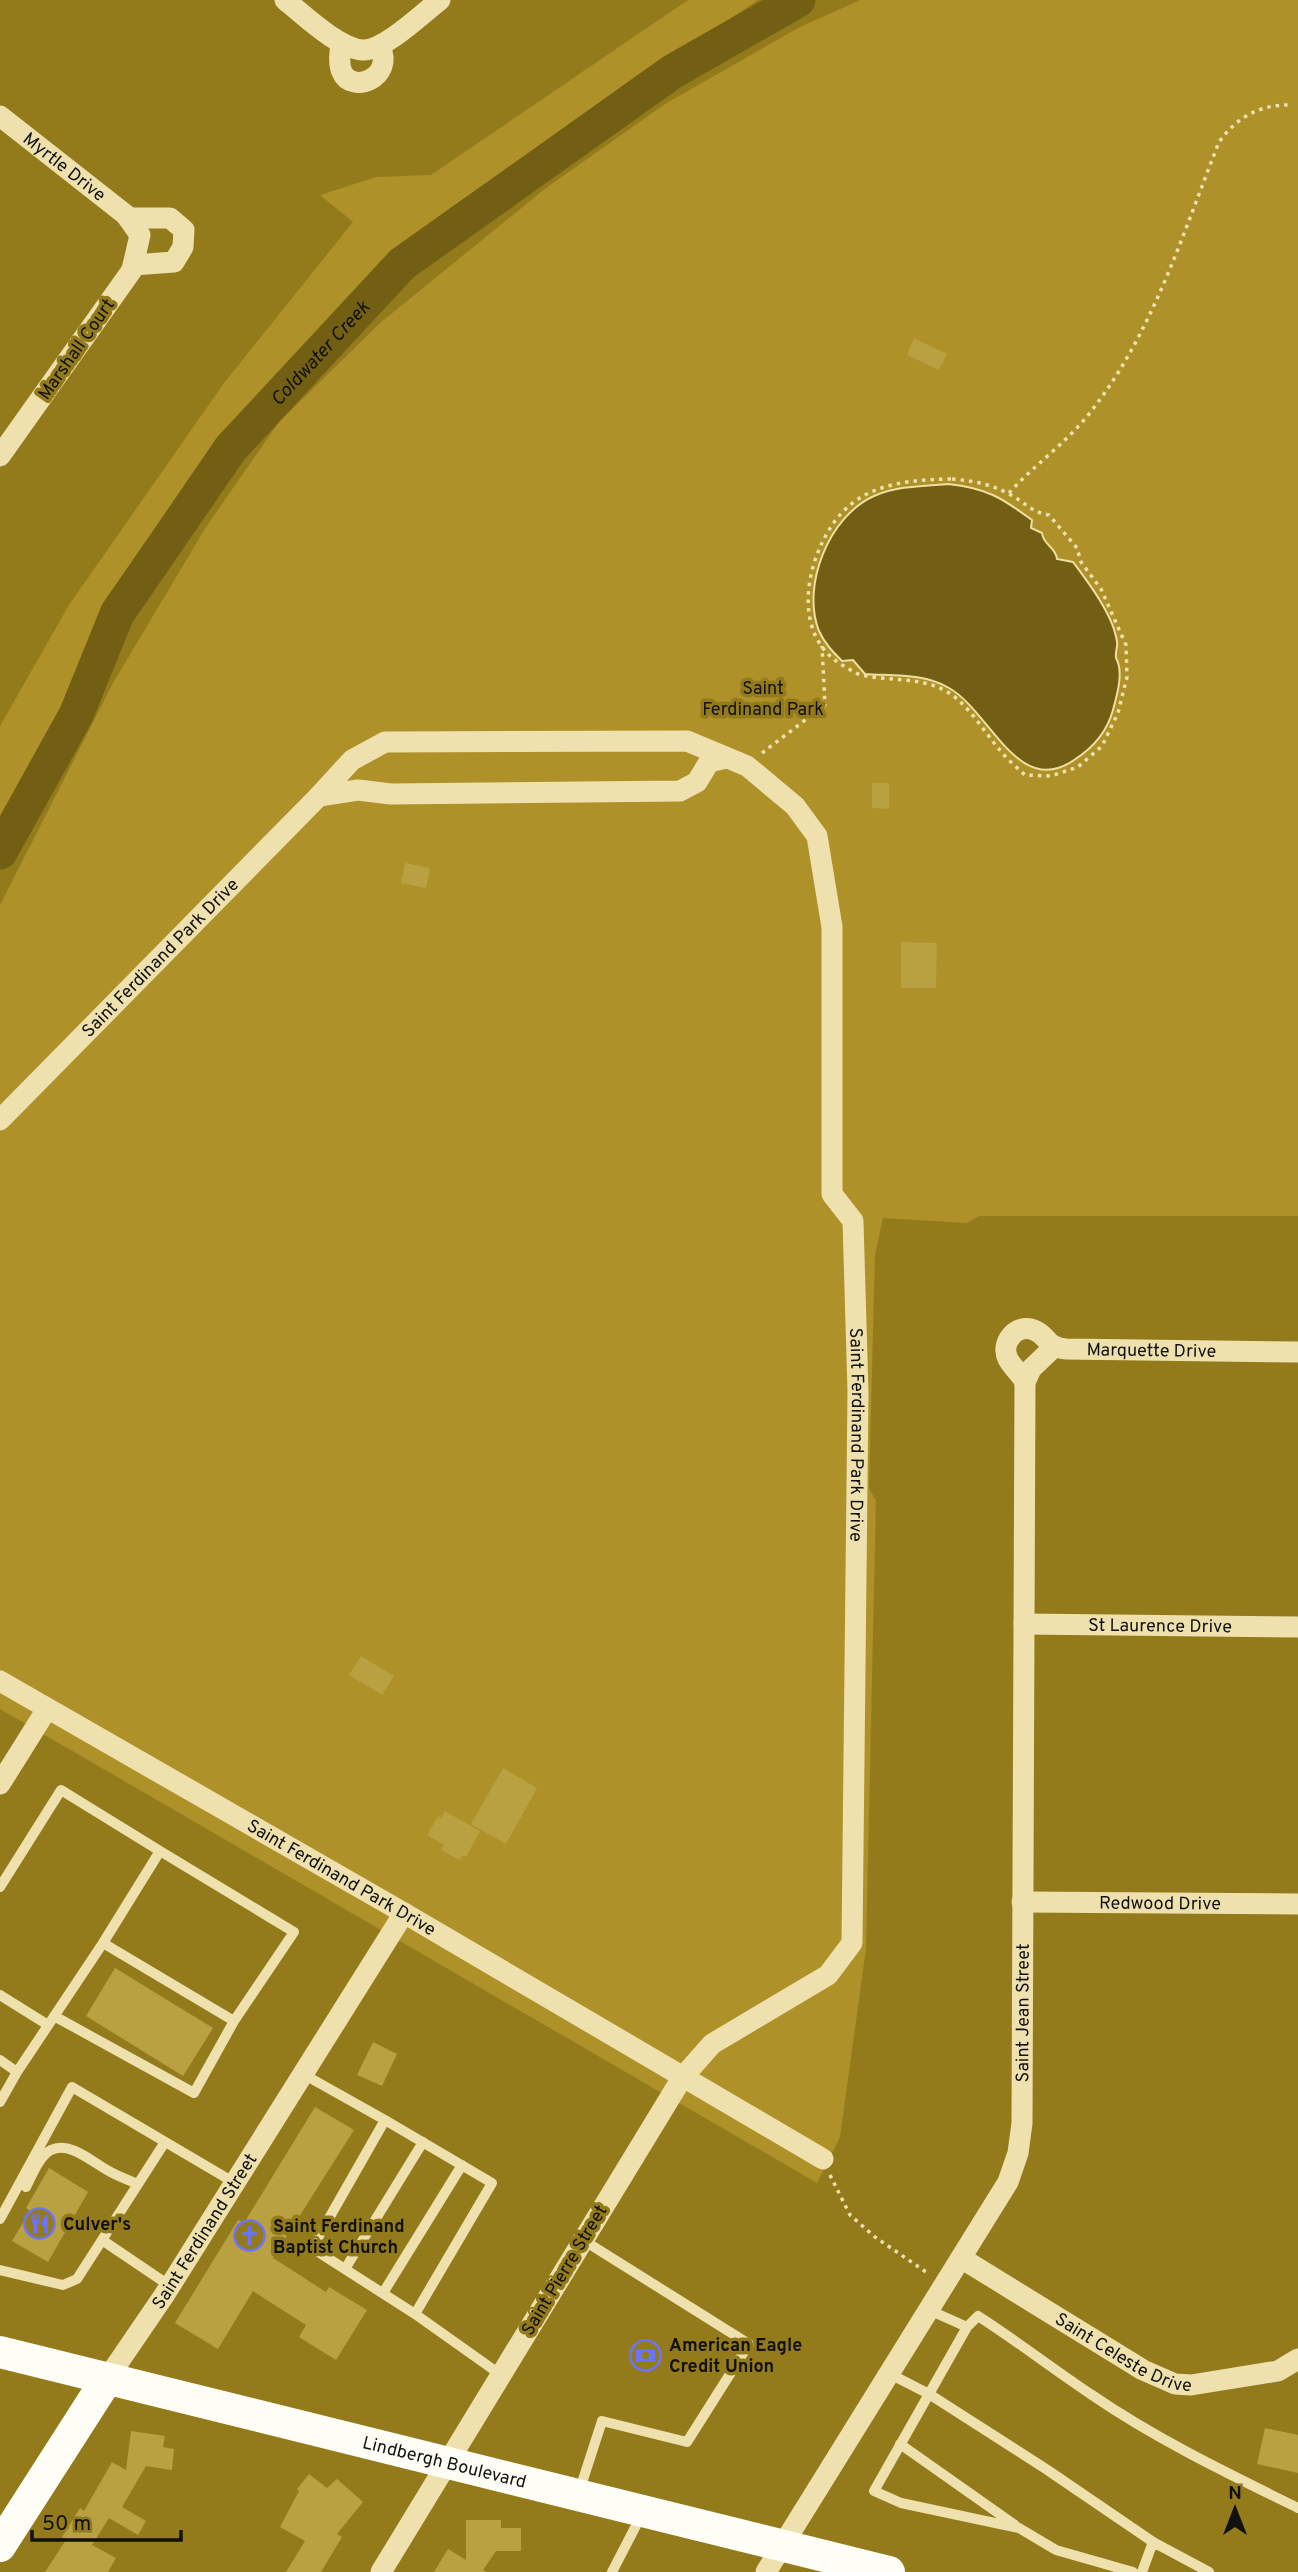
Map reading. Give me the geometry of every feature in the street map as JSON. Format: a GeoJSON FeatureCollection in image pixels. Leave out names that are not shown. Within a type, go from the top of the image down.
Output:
{"type":"FeatureCollection","features":[{"type":"Feature","properties":{"kind":"main road","name":"Lindbergh Boulevard"},"geometry":{"type":"LineString","coordinates":[[0,2352],[890,2572]]}},
{"type":"Feature","properties":{"kind":"main road","name":"Saint Ferdinand Street"},"geometry":{"type":"LineString","coordinates":[[0,2546],[107,2379]]}},
{"type":"Feature","properties":{"kind":"street"},"geometry":{"type":"LineString","coordinates":[[285,0],[341,43],[372,48],[385,56],[384,66],[369,81],[357,83],[346,78],[341,70],[341,43]]}},
{"type":"Feature","properties":{"kind":"street"},"geometry":{"type":"LineString","coordinates":[[372,48],[440,0]]}},
{"type":"Feature","properties":{"kind":"street","name":"Myrtle Drive"},"geometry":{"type":"LineString","coordinates":[[0,116],[134,227]]}},
{"type":"Feature","properties":{"kind":"street"},"geometry":{"type":"LineString","coordinates":[[133,265],[174,262],[183,247],[184,230],[170,218],[134,227]]}},
{"type":"Feature","properties":{"kind":"street","name":"Marshall Court"},"geometry":{"type":"LineString","coordinates":[[0,456],[132,270],[134,227]]}},
{"type":"Feature","properties":{"kind":"street","name":"Saint Ferdinand Park Drive"},"geometry":{"type":"LineString","coordinates":[[0,1120],[352,760],[385,742],[687,741],[747,766],[795,806],[817,836],[832,927],[832,1194],[853,1221],[858,1392],[852,1943],[828,1975],[712,2045],[682,2078]]}},
{"type":"Feature","properties":{"kind":"street"},"geometry":{"type":"LineString","coordinates":[[319,796],[358,790],[391,794],[680,791],[697,782],[709,762],[726,758]]}},
{"type":"Feature","properties":{"kind":"street"},"geometry":{"type":"LineString","coordinates":[[1025,1328],[1037,1331],[1054,1348],[1031,1369],[1025,1382],[1007,1356],[1006,1344],[1013,1333],[1025,1328]]}},
{"type":"Feature","properties":{"kind":"street","name":"Marquette Drive"},"geometry":{"type":"LineString","coordinates":[[1054,1348],[1298,1352]]}},
{"type":"Feature","properties":{"kind":"street","name":"Saint Jean Street"},"geometry":{"type":"LineString","coordinates":[[766,2572],[1008,2182],[1018,2153],[1021,2123],[1025,1382]]}},
{"type":"Feature","properties":{"kind":"street","name":"St Laurence Drive"},"geometry":{"type":"LineString","coordinates":[[1024,1624],[1298,1627]]}},
{"type":"Feature","properties":{"kind":"street","name":"Saint Ferdinand Park Drive"},"geometry":{"type":"LineString","coordinates":[[0,1681],[404,1913],[823,2159]]}},
{"type":"Feature","properties":{"kind":"street"},"geometry":{"type":"LineString","coordinates":[[0,1784],[47,1709]]}},
{"type":"Feature","properties":{"kind":"street","name":"Redwood Drive"},"geometry":{"type":"LineString","coordinates":[[1022,1902],[1298,1904]]}},
{"type":"Feature","properties":{"kind":"street","name":"Saint Ferdinand Street"},"geometry":{"type":"LineString","coordinates":[[107,2379],[170,2286],[404,1913]]}},
{"type":"Feature","properties":{"kind":"street","name":"Saint Pierre Street"},"geometry":{"type":"LineString","coordinates":[[381,2572],[682,2078]]}},
{"type":"Feature","properties":{"kind":"street","name":"Saint Celeste Drive"},"geometry":{"type":"LineString","coordinates":[[961,2258],[1143,2370],[1175,2384],[1208,2383],[1278,2371],[1298,2359]]}},
{"type":"Feature","properties":{"kind":"lane"},"geometry":{"type":"LineString","coordinates":[[0,1887],[61,1790],[294,1932],[234,2021],[194,2093],[0,1995]]}},
{"type":"Feature","properties":{"kind":"lane"},"geometry":{"type":"LineString","coordinates":[[0,2102],[160,1851]]}},
{"type":"Feature","properties":{"kind":"lane"},"geometry":{"type":"LineString","coordinates":[[103,1943],[234,2021]]}},
{"type":"Feature","properties":{"kind":"lane"},"geometry":{"type":"LineString","coordinates":[[0,2060],[17,2072]]}},
{"type":"Feature","properties":{"kind":"lane"},"geometry":{"type":"LineString","coordinates":[[303,2074],[492,2183],[415,2314]]}},
{"type":"Feature","properties":{"kind":"lane"},"geometry":{"type":"LineString","coordinates":[[0,2219],[72,2087],[235,2183]]}},
{"type":"Feature","properties":{"kind":"lane"},"geometry":{"type":"LineString","coordinates":[[386,2120],[312,2248],[415,2314],[501,2375]]}},
{"type":"Feature","properties":{"kind":"lane"},"geometry":{"type":"LineString","coordinates":[[0,2270],[63,2285],[77,2279],[165,2142]]}},
{"type":"Feature","properties":{"kind":"lane"},"geometry":{"type":"LineString","coordinates":[[345,2269],[423,2142]]}},
{"type":"Feature","properties":{"kind":"lane"},"geometry":{"type":"LineString","coordinates":[[9,2202],[20,2197],[43,2158],[51,2150],[62,2148],[75,2151],[138,2184]]}},
{"type":"Feature","properties":{"kind":"lane"},"geometry":{"type":"LineString","coordinates":[[383,2293],[462,2165]]}},
{"type":"Feature","properties":{"kind":"lane"},"geometry":{"type":"LineString","coordinates":[[102,2240],[170,2286]]}},
{"type":"Feature","properties":{"kind":"lane"},"geometry":{"type":"LineString","coordinates":[[578,2496],[602,2421],[687,2442],[749,2344],[583,2240]]}},
{"type":"Feature","properties":{"kind":"lane"},"geometry":{"type":"LineString","coordinates":[[929,2311],[967,2327]]}},
{"type":"Feature","properties":{"kind":"lane"},"geometry":{"type":"LineString","coordinates":[[1019,2528],[901,2503],[874,2491],[967,2327],[978,2316],[1028,2348],[1093,2396],[1175,2444],[1298,2508]]}},
{"type":"Feature","properties":{"kind":"lane"},"geometry":{"type":"LineString","coordinates":[[890,2374],[929,2394],[1153,2542],[1209,2572]]}},
{"type":"Feature","properties":{"kind":"lane"},"geometry":{"type":"LineString","coordinates":[[900,2444],[1019,2528],[1056,2550],[1133,2572]]}},
{"type":"Feature","properties":{"kind":"lane"},"geometry":{"type":"LineString","coordinates":[[612,2572],[644,2512]]}},
{"type":"Feature","properties":{"kind":"lane"},"geometry":{"type":"LineString","coordinates":[[1142,2572],[1153,2542]]}},
{"type":"Feature","properties":{"kind":"path"},"geometry":{"type":"LineString","coordinates":[[1008,494],[1067,439],[1092,411],[1116,377],[1148,317],[1219,142],[1241,117],[1260,108],[1292,105]]}},
{"type":"Feature","properties":{"kind":"path"},"geometry":{"type":"LineString","coordinates":[[953,479],[983,482],[1008,494],[1038,513],[1049,515],[1077,548],[1081,562],[1101,589],[1126,645],[1127,677],[1118,713],[1102,746],[1078,767],[1051,776],[1025,775],[1001,752],[963,705],[944,690],[922,683],[858,674],[829,656],[812,632],[807,602],[813,563],[825,536],[842,511],[864,494],[890,485],[953,479]]}},
{"type":"Feature","properties":{"kind":"path"},"geometry":{"type":"LineString","coordinates":[[747,766],[825,705],[822,646]]}},
{"type":"Feature","properties":{"kind":"path"},"geometry":{"type":"LineString","coordinates":[[823,2159],[850,2215],[875,2237],[945,2284]]}},
{"type":"Feature","properties":{"kind":"green space"},"geometry":{"type":"Polygon","coordinates":[[[688,0],[758,0],[391,250],[229,426],[104,601],[66,698],[0,817],[0,726],[69,605],[224,383],[353,222],[320,195],[376,177],[431,175],[688,0]]]}},
{"type":"Feature","properties":{"kind":"green space","name":"Saint Ferdinand Park"},"geometry":{"type":"Polygon","coordinates":[[[860,0],[1298,0],[1298,1216],[979,1216],[967,1223],[883,1218],[875,1255],[869,1489],[876,1500],[866,1949],[840,2137],[817,2183],[0,1709],[0,905],[113,683],[206,527],[279,422],[380,323],[546,188],[665,104],[798,28],[860,0]]]}},
{"type":"Feature","properties":{"kind":"shaded area"},"geometry":{"type":"Polygon","coordinates":[[[948,484],[993,495],[1032,520],[1031,528],[1042,533],[1057,559],[1073,562],[1100,600],[1111,621],[1117,642],[1116,656],[1120,677],[1110,718],[1098,739],[1087,750],[1074,760],[1054,769],[1037,768],[1021,760],[964,699],[949,688],[919,678],[865,674],[853,660],[842,661],[819,631],[814,613],[817,574],[823,554],[844,519],[874,496],[910,487],[948,484]]]}},
{"type":"Feature","properties":{"kind":"building"},"geometry":{"type":"Polygon","coordinates":[[[914,338],[947,354],[939,370],[907,355],[914,338]]]}},
{"type":"Feature","properties":{"kind":"building"},"geometry":{"type":"Polygon","coordinates":[[[872,783],[889,783],[889,809],[872,808],[872,783]]]}},
{"type":"Feature","properties":{"kind":"building"},"geometry":{"type":"Polygon","coordinates":[[[405,863],[430,868],[426,888],[401,883],[405,863]]]}},
{"type":"Feature","properties":{"kind":"building"},"geometry":{"type":"Polygon","coordinates":[[[901,942],[937,943],[936,988],[901,988],[901,942]]]}},
{"type":"Feature","properties":{"kind":"building"},"geometry":{"type":"Polygon","coordinates":[[[361,1656],[394,1676],[382,1695],[349,1675],[361,1656]]]}},
{"type":"Feature","properties":{"kind":"building"},"geometry":{"type":"Polygon","coordinates":[[[503,1768],[537,1788],[506,1844],[471,1824],[503,1768]]]}},
{"type":"Feature","properties":{"kind":"building"},"geometry":{"type":"Polygon","coordinates":[[[445,1811],[480,1831],[466,1857],[463,1855],[459,1860],[441,1850],[444,1845],[427,1835],[438,1816],[441,1818],[445,1811]]]}},
{"type":"Feature","properties":{"kind":"building"},"geometry":{"type":"Polygon","coordinates":[[[115,1968],[213,2028],[183,2076],[86,2016],[115,1968]]]}},
{"type":"Feature","properties":{"kind":"building"},"geometry":{"type":"Polygon","coordinates":[[[373,2042],[397,2054],[382,2086],[357,2075],[373,2042]]]}},
{"type":"Feature","properties":{"kind":"building","name":"Saint Ferdinand Baptist Church"},"geometry":{"type":"Polygon","coordinates":[[[315,2107],[354,2130],[273,2258],[326,2292],[329,2287],[367,2310],[336,2360],[299,2337],[306,2325],[253,2291],[218,2349],[175,2323],[238,2220],[244,2223],[315,2107]]]}},
{"type":"Feature","properties":{"kind":"building"},"geometry":{"type":"Polygon","coordinates":[[[49,2168],[88,2192],[48,2262],[12,2241],[30,2211],[26,2208],[49,2168]]]}},
{"type":"Feature","properties":{"kind":"building"},"geometry":{"type":"Polygon","coordinates":[[[1265,2428],[1298,2435],[1298,2473],[1257,2464],[1265,2428]]]}},
{"type":"Feature","properties":{"kind":"building"},"geometry":{"type":"Polygon","coordinates":[[[131,2431],[165,2436],[163,2447],[174,2449],[172,2470],[146,2466],[122,2507],[146,2521],[138,2535],[109,2518],[92,2545],[116,2558],[108,2572],[45,2572],[66,2540],[62,2537],[80,2508],[84,2511],[112,2462],[126,2470],[131,2431]]]}},
{"type":"Feature","properties":{"kind":"building"},"geometry":{"type":"Polygon","coordinates":[[[309,2474],[327,2488],[337,2479],[363,2502],[337,2534],[342,2537],[321,2572],[286,2572],[305,2541],[280,2527],[299,2491],[297,2489],[309,2474]]]}},
{"type":"Feature","properties":{"kind":"building"},"geometry":{"type":"Polygon","coordinates":[[[466,2520],[501,2520],[501,2528],[521,2528],[521,2551],[496,2551],[483,2570],[487,2572],[434,2572],[448,2549],[466,2560],[466,2520]]]}},
{"type":"Feature","properties":{"kind":"waterway","name":"Coldwater Creek"},"geometry":{"type":"LineString","coordinates":[[0,852],[76,715],[117,614],[231,448],[402,264],[672,72],[798,0]]}},
{"type":"Feature","properties":{"kind":"place","name":"Culver's"},"geometry":{"type":"Point","coordinates":[40,2224]}},
{"type":"Feature","properties":{"kind":"place","name":"Saint Ferdinand Baptist Church"},"geometry":{"type":"Point","coordinates":[250,2236]}},
{"type":"Feature","properties":{"kind":"place","name":"American Eagle Credit Union"},"geometry":{"type":"Point","coordinates":[646,2355]}}]}
